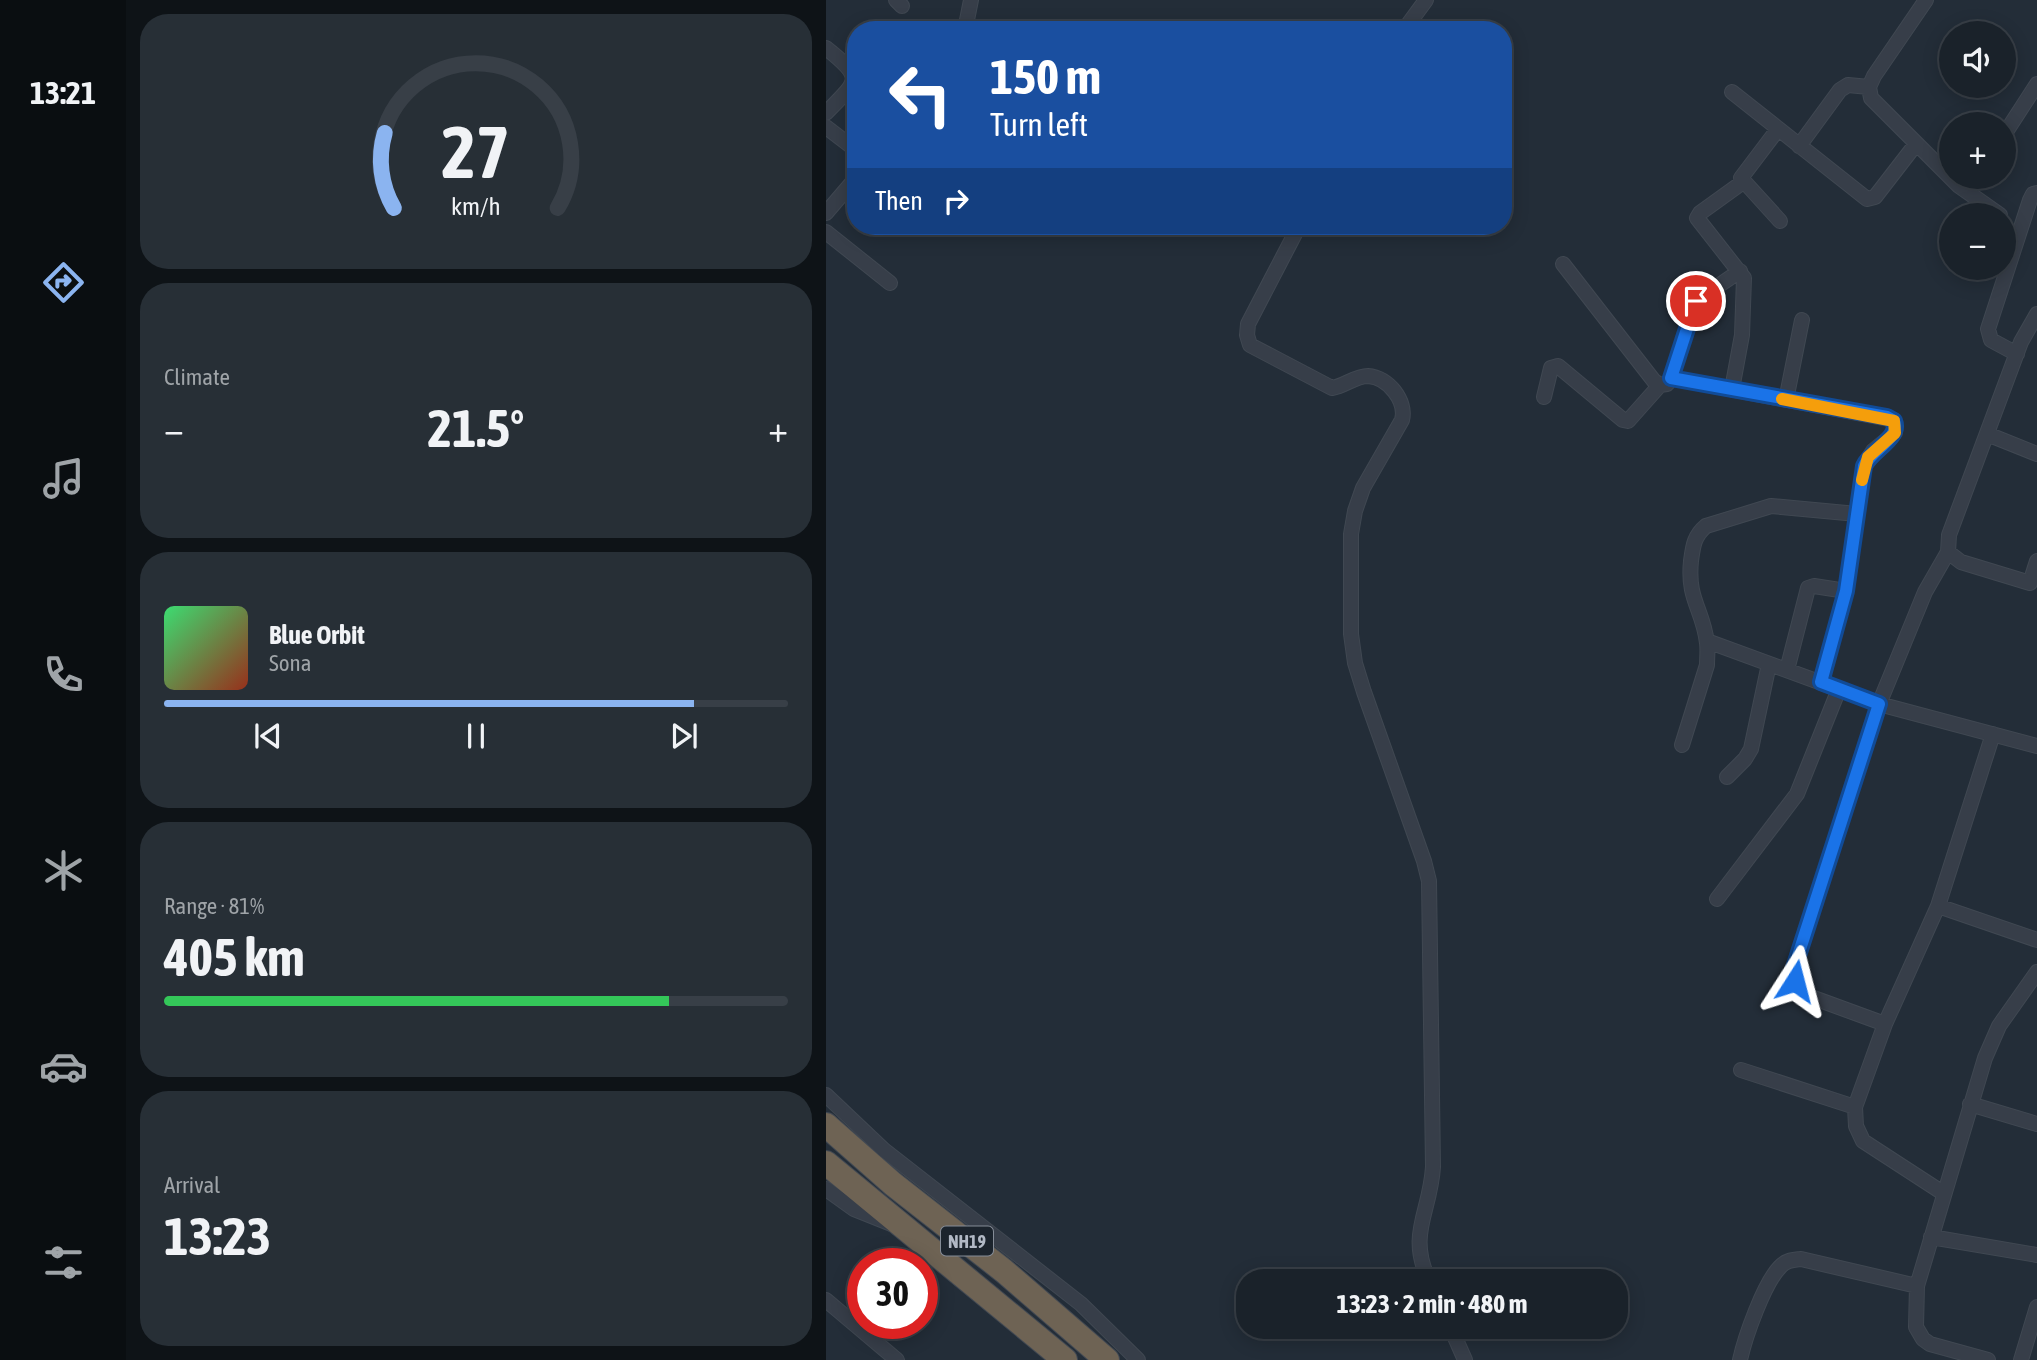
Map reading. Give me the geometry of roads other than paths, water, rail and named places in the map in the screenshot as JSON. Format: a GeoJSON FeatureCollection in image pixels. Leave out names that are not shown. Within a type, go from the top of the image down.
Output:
{"type":"FeatureCollection","features":[{"type":"Feature","properties":{"kind":"highway","name":"NH19"},"geometry":{"type":"LineString","coordinates":[[826,1125],[893,1184],[1004,1271],[1107,1360]]}},
{"type":"Feature","properties":{"kind":"highway","name":"NH19"},"geometry":{"type":"LineString","coordinates":[[826,1163],[1065,1360]]}},
{"type":"Feature","properties":{"kind":"street"},"geometry":{"type":"LineString","coordinates":[[967,21],[971,0]]}},
{"type":"Feature","properties":{"kind":"street"},"geometry":{"type":"LineString","coordinates":[[1411,21],[1426,0]]}},
{"type":"Feature","properties":{"kind":"street"},"geometry":{"type":"LineString","coordinates":[[1926,0],[1869,87],[1871,98],[1916,144],[1939,162]]}},
{"type":"Feature","properties":{"kind":"street"},"geometry":{"type":"LineString","coordinates":[[826,47],[847,64]]}},
{"type":"Feature","properties":{"kind":"street"},"geometry":{"type":"LineString","coordinates":[[1799,146],[1840,90],[1855,84],[1869,87]]}},
{"type":"Feature","properties":{"kind":"street"},"geometry":{"type":"LineString","coordinates":[[2016,117],[2037,85]]}},
{"type":"Feature","properties":{"kind":"street"},"geometry":{"type":"LineString","coordinates":[[826,113],[847,91]]}},
{"type":"Feature","properties":{"kind":"street"},"geometry":{"type":"LineString","coordinates":[[1732,92],[1867,200],[1875,197],[1916,144]]}},
{"type":"Feature","properties":{"kind":"street"},"geometry":{"type":"LineString","coordinates":[[826,127],[847,143]]}},
{"type":"Feature","properties":{"kind":"street"},"geometry":{"type":"LineString","coordinates":[[1778,129],[1742,173],[1743,182],[1780,221]]}},
{"type":"Feature","properties":{"kind":"street"},"geometry":{"type":"LineString","coordinates":[[1732,389],[1742,335],[1745,288],[1740,271],[1698,218],[1700,213],[1743,182]]}},
{"type":"Feature","properties":{"kind":"street"},"geometry":{"type":"LineString","coordinates":[[826,213],[847,188]]}},
{"type":"Feature","properties":{"kind":"street"},"geometry":{"type":"LineString","coordinates":[[1972,189],[1988,203]]}},
{"type":"Feature","properties":{"kind":"street"},"geometry":{"type":"LineString","coordinates":[[2017,354],[1991,340],[1988,329],[2030,200],[2037,193]]}},
{"type":"Feature","properties":{"kind":"street"},"geometry":{"type":"LineString","coordinates":[[2016,224],[2021,227]]}},
{"type":"Feature","properties":{"kind":"street"},"geometry":{"type":"LineString","coordinates":[[826,232],[890,283]]}},
{"type":"Feature","properties":{"kind":"street"},"geometry":{"type":"LineString","coordinates":[[1294,235],[1248,324],[1247,335],[1251,345],[1332,388],[1344,387],[1367,376],[1378,379],[1400,397],[1404,408],[1402,420],[1363,488],[1355,511],[1351,534],[1352,634],[1355,663],[1364,692],[1429,881],[1433,1167],[1432,1193],[1420,1229],[1418,1247],[1424,1269]]}},
{"type":"Feature","properties":{"kind":"street"},"geometry":{"type":"LineString","coordinates":[[1563,264],[1654,381],[1732,389],[1894,421],[1895,433],[1868,457],[1846,591],[1821,682]]}},
{"type":"Feature","properties":{"kind":"street"},"geometry":{"type":"LineString","coordinates":[[1544,397],[1551,368],[1558,366],[1623,420],[1628,421],[1666,382],[1696,301],[1740,271]]}},
{"type":"Feature","properties":{"kind":"street"},"geometry":{"type":"LineString","coordinates":[[1885,1024],[1803,994],[1795,981],[1794,968],[1879,704],[1925,592],[1948,552],[1949,534],[2017,354],[2037,314]]}},
{"type":"Feature","properties":{"kind":"street"},"geometry":{"type":"LineString","coordinates":[[1786,400],[1802,320]]}},
{"type":"Feature","properties":{"kind":"street"},"geometry":{"type":"LineString","coordinates":[[1987,434],[2037,454]]}},
{"type":"Feature","properties":{"kind":"street"},"geometry":{"type":"LineString","coordinates":[[1682,745],[1707,665],[1707,641],[1689,581],[1693,544],[1697,534],[1706,526],[1771,506],[1857,514]]}},
{"type":"Feature","properties":{"kind":"street"},"geometry":{"type":"LineString","coordinates":[[1948,552],[1961,562],[2033,584],[2037,561]]}},
{"type":"Feature","properties":{"kind":"street"},"geometry":{"type":"LineString","coordinates":[[1787,670],[1808,588],[1814,586],[1846,591]]}},
{"type":"Feature","properties":{"kind":"street"},"geometry":{"type":"LineString","coordinates":[[1707,641],[1879,704],[2037,746]]}},
{"type":"Feature","properties":{"kind":"street"},"geometry":{"type":"LineString","coordinates":[[1727,777],[1751,749],[1769,664]]}},
{"type":"Feature","properties":{"kind":"street"},"geometry":{"type":"LineString","coordinates":[[1717,900],[1797,794],[1839,689]]}},
{"type":"Feature","properties":{"kind":"street"},"geometry":{"type":"LineString","coordinates":[[1943,1193],[1863,1141],[1856,1126],[1855,1107],[1885,1024],[1938,906],[1993,734]]}},
{"type":"Feature","properties":{"kind":"street"},"geometry":{"type":"LineString","coordinates":[[1938,906],[2037,940]]}},
{"type":"Feature","properties":{"kind":"street"},"geometry":{"type":"LineString","coordinates":[[1988,1360],[1930,1344],[1923,1339],[1916,1327],[1917,1286],[1970,1104],[1999,1026],[2037,972]]}},
{"type":"Feature","properties":{"kind":"street"},"geometry":{"type":"LineString","coordinates":[[1741,1070],[1855,1107]]}},
{"type":"Feature","properties":{"kind":"street"},"geometry":{"type":"LineString","coordinates":[[826,1095],[884,1150],[1081,1304],[1138,1360]]}},
{"type":"Feature","properties":{"kind":"street"},"geometry":{"type":"LineString","coordinates":[[1970,1104],[2037,1124]]}},
{"type":"Feature","properties":{"kind":"street"},"geometry":{"type":"LineString","coordinates":[[826,1189],[873,1219],[905,1229]]}},
{"type":"Feature","properties":{"kind":"street"},"geometry":{"type":"LineString","coordinates":[[1931,1237],[2037,1255]]}},
{"type":"Feature","properties":{"kind":"street"},"geometry":{"type":"LineString","coordinates":[[1740,1360],[1744,1341],[1771,1281],[1781,1266],[1789,1260],[1801,1259],[1917,1286]]}},
{"type":"Feature","properties":{"kind":"street"},"geometry":{"type":"LineString","coordinates":[[826,1300],[897,1360]]}},
{"type":"Feature","properties":{"kind":"street"},"geometry":{"type":"LineString","coordinates":[[2021,1360],[2037,1307]]}},
{"type":"Feature","properties":{"kind":"street"},"geometry":{"type":"LineString","coordinates":[[1456,1339],[1465,1360]]}}]}
